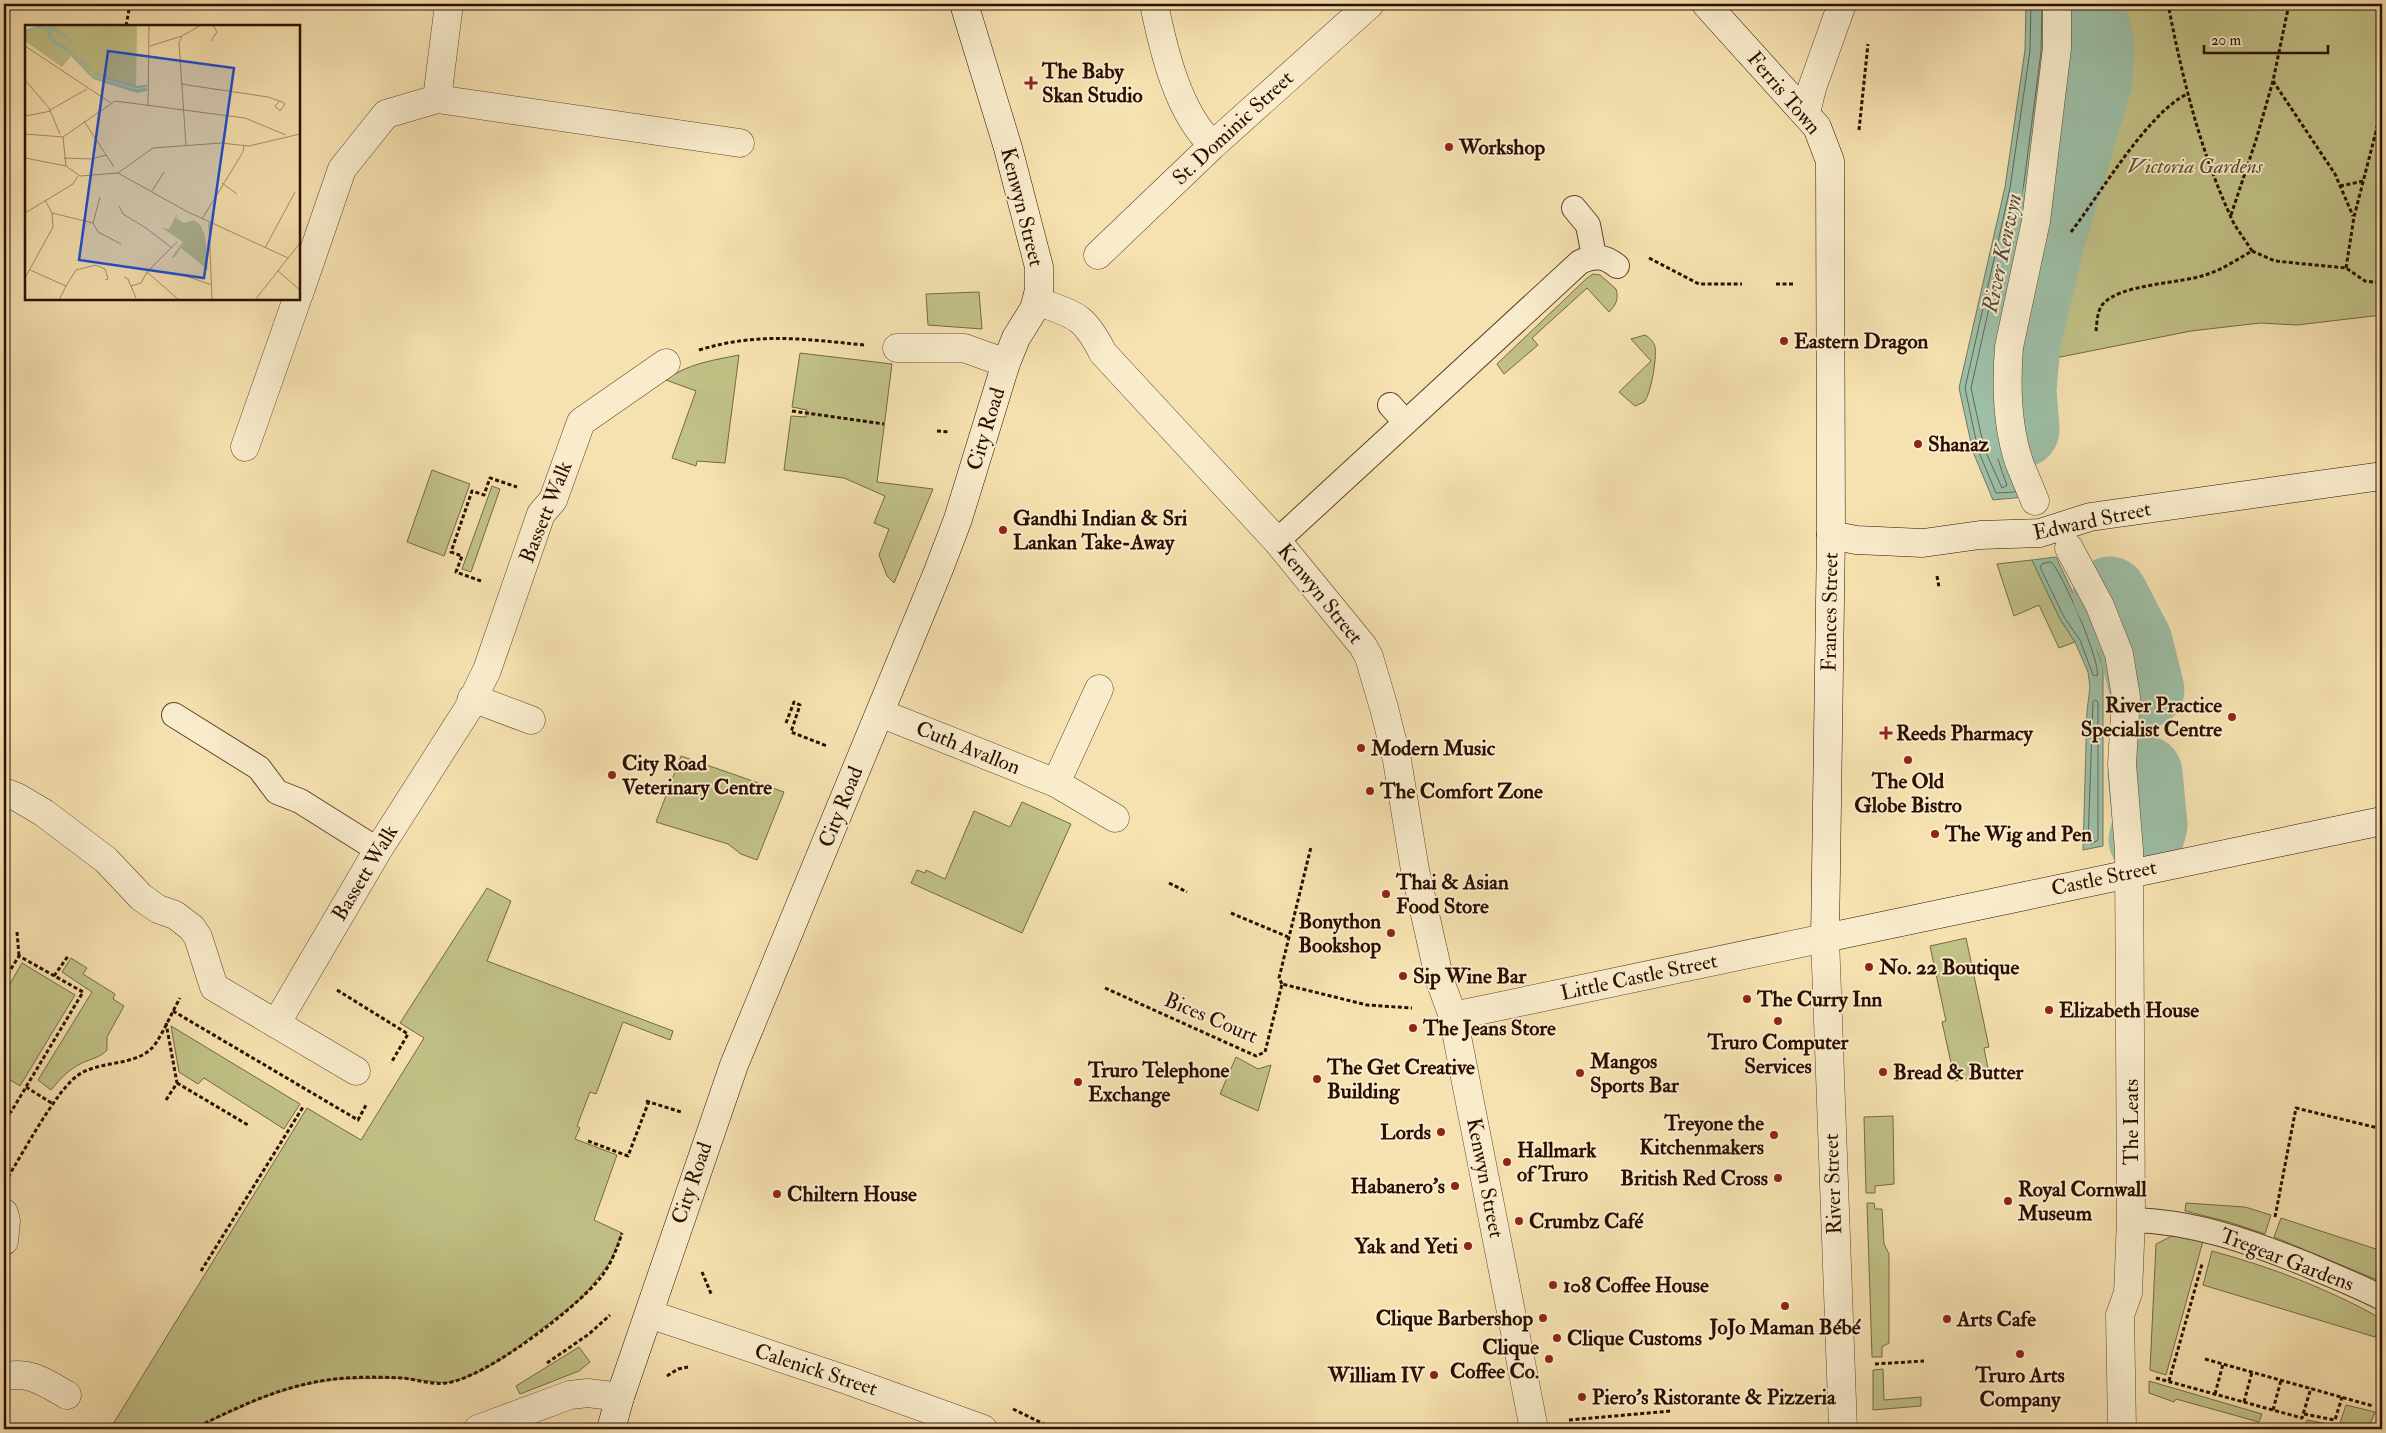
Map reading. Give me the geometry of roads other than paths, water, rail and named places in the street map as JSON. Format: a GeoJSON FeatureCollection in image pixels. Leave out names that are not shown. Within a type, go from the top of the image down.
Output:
{"type":"FeatureCollection","features":[{"type":"Feature","properties":{"kind":"street"},"geometry":{"type":"LineString","coordinates":[[437,99],[449,4]]}},
{"type":"Feature","properties":{"kind":"street","name":"Kenwyn Street"},"geometry":{"type":"LineString","coordinates":[[964,4],[1006,139],[1037,255],[1040,278],[1037,301],[1072,314],[1085,322],[1103,353],[1277,541],[1355,635],[1369,657],[1397,760],[1415,870],[1440,981],[1453,1016],[1534,1429]]}},
{"type":"Feature","properties":{"kind":"street"},"geometry":{"type":"LineString","coordinates":[[1154,4],[1167,59],[1186,105],[1203,136],[1213,145]]}},
{"type":"Feature","properties":{"kind":"street","name":"St. Dominic Street"},"geometry":{"type":"LineString","coordinates":[[1098,255],[1213,145],[1370,4]]}},
{"type":"Feature","properties":{"kind":"street","name":"Ferris Town"},"geometry":{"type":"LineString","coordinates":[[1706,4],[1817,127],[1830,161],[1831,285]]}},
{"type":"Feature","properties":{"kind":"street"},"geometry":{"type":"LineString","coordinates":[[1806,113],[1812,88],[1842,4]]}},
{"type":"Feature","properties":{"kind":"street"},"geometry":{"type":"LineString","coordinates":[[2035,501],[2016,446],[2008,403],[2008,368],[2009,347],[2036,222],[2057,48],[2057,4]]}},
{"type":"Feature","properties":{"kind":"street"},"geometry":{"type":"LineString","coordinates":[[300,291],[342,169],[386,114],[437,99],[740,143]]}},
{"type":"Feature","properties":{"kind":"street","name":"Frances Street"},"geometry":{"type":"LineString","coordinates":[[1826,938],[1832,535],[1831,285]]}},
{"type":"Feature","properties":{"kind":"street"},"geometry":{"type":"LineString","coordinates":[[246,447],[297,300]]}},
{"type":"Feature","properties":{"kind":"street","name":"City Road"},"geometry":{"type":"LineString","coordinates":[[611,1429],[734,1065],[958,519],[1006,363],[1016,338],[1029,319],[1037,301]]}},
{"type":"Feature","properties":{"kind":"street"},"geometry":{"type":"LineString","coordinates":[[897,348],[964,348],[1006,363]]}},
{"type":"Feature","properties":{"kind":"street","name":"Bassett Walk"},"geometry":{"type":"LineString","coordinates":[[276,1024],[378,850],[468,709],[487,670],[541,514],[554,500],[581,422],[666,362]]}},
{"type":"Feature","properties":{"kind":"street","name":"Edward Street"},"geometry":{"type":"LineString","coordinates":[[1832,535],[1856,540],[1922,543],[1980,535],[2027,535],[2051,531],[2090,517],[2382,476]]}},
{"type":"Feature","properties":{"kind":"street","name":"The Leats"},"geometry":{"type":"LineString","coordinates":[[2069,548],[2100,606],[2119,654],[2124,679],[2122,780],[2129,872],[2131,1220],[2128,1293],[2120,1315],[2122,1429]]}},
{"type":"Feature","properties":{"kind":"street"},"geometry":{"type":"LineString","coordinates":[[1056,783],[1099,689]]}},
{"type":"Feature","properties":{"kind":"street"},"geometry":{"type":"LineString","coordinates":[[472,698],[531,720]]}},
{"type":"Feature","properties":{"kind":"street","name":"Cuth Avallon"},"geometry":{"type":"LineString","coordinates":[[880,713],[1056,783],[1115,818]]}},
{"type":"Feature","properties":{"kind":"street"},"geometry":{"type":"LineString","coordinates":[[4,792],[17,797],[44,813],[106,860],[142,897],[158,908],[180,918],[192,928],[198,937],[214,987],[356,1071]]}},
{"type":"Feature","properties":{"kind":"street","name":"Castle Street"},"geometry":{"type":"LineString","coordinates":[[1826,938],[2129,872],[2382,820]]}},
{"type":"Feature","properties":{"kind":"street","name":"Little Castle Street"},"geometry":{"type":"LineString","coordinates":[[1453,1016],[1826,938]]}},
{"type":"Feature","properties":{"kind":"street","name":"River Street"},"geometry":{"type":"LineString","coordinates":[[1826,938],[1842,1429]]}},
{"type":"Feature","properties":{"kind":"street"},"geometry":{"type":"LineString","coordinates":[[4,1213],[6,1221],[4,1241]]}},
{"type":"Feature","properties":{"kind":"street","name":"Calenick Street"},"geometry":{"type":"LineString","coordinates":[[649,1314],[847,1380],[982,1429]]}},
{"type":"Feature","properties":{"kind":"street"},"geometry":{"type":"LineString","coordinates":[[4,1377],[21,1374],[34,1376],[67,1395]]}},
{"type":"Feature","properties":{"kind":"street"},"geometry":{"type":"LineString","coordinates":[[478,1429],[570,1395],[588,1394],[620,1398]]}},
{"type":"Feature","properties":{"kind":"lane"},"geometry":{"type":"LineString","coordinates":[[1574,208],[1588,225],[1594,256]]}},
{"type":"Feature","properties":{"kind":"lane"},"geometry":{"type":"LineString","coordinates":[[1277,541],[1398,414],[1580,262],[1594,256],[1602,257],[1617,266]]}},
{"type":"Feature","properties":{"kind":"lane"},"geometry":{"type":"LineString","coordinates":[[174,715],[258,768],[277,792],[300,801],[378,850]]}},
{"type":"Feature","properties":{"kind":"lane","name":"Tregear Gardens"},"geometry":{"type":"LineString","coordinates":[[2131,1220],[2180,1225],[2243,1240],[2382,1298]]}},
{"type":"Feature","properties":{"kind":"water","name":"River Kenwyn"},"geometry":{"type":"Polygon","coordinates":[[[2026,4],[2047,4],[2046,52],[2017,257],[2024,497],[1993,500],[1973,452],[1959,388],[2005,187],[2025,50],[2026,4]]]}},
{"type":"Feature","properties":{"kind":"water"},"geometry":{"type":"Polygon","coordinates":[[[2056,557],[2090,629],[2103,667],[2103,846],[2083,850],[2087,711],[2090,687],[2088,672],[2075,642],[2060,619],[2032,560],[2056,557]]]}},
{"type":"Feature","properties":{"kind":"waterway"},"geometry":{"type":"LineString","coordinates":[[2022,430],[2019,390],[2023,343],[2048,238],[2095,80],[2097,44],[2087,4]]}},
{"type":"Feature","properties":{"kind":"waterway"},"geometry":{"type":"LineString","coordinates":[[2110,594],[2135,642],[2147,690]]}},
{"type":"Feature","properties":{"kind":"waterway"},"geometry":{"type":"LineString","coordinates":[[2145,773],[2150,825],[2146,840]]}},
{"type":"Feature","properties":{"kind":"place","name":"The Baby Skan Studio"},"geometry":{"type":"Point","coordinates":[1031,83]}},
{"type":"Feature","properties":{"kind":"place","name":"Workshop"},"geometry":{"type":"Point","coordinates":[1449,147]}},
{"type":"Feature","properties":{"kind":"place","name":"Eastern Dragon"},"geometry":{"type":"Point","coordinates":[1784,341]}},
{"type":"Feature","properties":{"kind":"place","name":"Shanaz"},"geometry":{"type":"Point","coordinates":[1918,444]}},
{"type":"Feature","properties":{"kind":"place","name":"Gandhi Indian & Sri Lankan Take-Away"},"geometry":{"type":"Point","coordinates":[1003,530]}},
{"type":"Feature","properties":{"kind":"place","name":"River Practice Specialist Centre"},"geometry":{"type":"Point","coordinates":[2232,717]}},
{"type":"Feature","properties":{"kind":"place","name":"Reeds Pharmacy"},"geometry":{"type":"Point","coordinates":[1886,733]}},
{"type":"Feature","properties":{"kind":"place","name":"Modern Music"},"geometry":{"type":"Point","coordinates":[1361,748]}},
{"type":"Feature","properties":{"kind":"place","name":"The Old Globe Bistro"},"geometry":{"type":"Point","coordinates":[1908,760]}},
{"type":"Feature","properties":{"kind":"place","name":"City Road Veterinary Centre"},"geometry":{"type":"Point","coordinates":[612,775]}},
{"type":"Feature","properties":{"kind":"place","name":"The Comfort Zone"},"geometry":{"type":"Point","coordinates":[1370,791]}},
{"type":"Feature","properties":{"kind":"place","name":"The Wig and Pen"},"geometry":{"type":"Point","coordinates":[1935,834]}},
{"type":"Feature","properties":{"kind":"place","name":"Thai & Asian Food Store"},"geometry":{"type":"Point","coordinates":[1386,894]}},
{"type":"Feature","properties":{"kind":"place","name":"Bonython Bookshop"},"geometry":{"type":"Point","coordinates":[1391,933]}},
{"type":"Feature","properties":{"kind":"place","name":"No. 22 Boutique"},"geometry":{"type":"Point","coordinates":[1869,967]}},
{"type":"Feature","properties":{"kind":"place","name":"Sip Wine Bar"},"geometry":{"type":"Point","coordinates":[1403,976]}},
{"type":"Feature","properties":{"kind":"place","name":"The Curry Inn"},"geometry":{"type":"Point","coordinates":[1747,999]}},
{"type":"Feature","properties":{"kind":"place","name":"Elizabeth House"},"geometry":{"type":"Point","coordinates":[2049,1010]}},
{"type":"Feature","properties":{"kind":"place","name":"Truro Computer Services"},"geometry":{"type":"Point","coordinates":[1778,1021]}},
{"type":"Feature","properties":{"kind":"place","name":"The Jeans Store"},"geometry":{"type":"Point","coordinates":[1413,1028]}},
{"type":"Feature","properties":{"kind":"place","name":"Bread & Butter"},"geometry":{"type":"Point","coordinates":[1883,1072]}},
{"type":"Feature","properties":{"kind":"place","name":"Mangos Sports Bar"},"geometry":{"type":"Point","coordinates":[1580,1073]}},
{"type":"Feature","properties":{"kind":"place","name":"The Get Creative Building"},"geometry":{"type":"Point","coordinates":[1317,1079]}},
{"type":"Feature","properties":{"kind":"place","name":"Truro Telephone Exchange"},"geometry":{"type":"Point","coordinates":[1078,1082]}},
{"type":"Feature","properties":{"kind":"place","name":"Lords"},"geometry":{"type":"Point","coordinates":[1441,1132]}},
{"type":"Feature","properties":{"kind":"place","name":"Treyone the Kitchenmakers"},"geometry":{"type":"Point","coordinates":[1774,1135]}},
{"type":"Feature","properties":{"kind":"place","name":"Hallmark of Truro"},"geometry":{"type":"Point","coordinates":[1507,1162]}},
{"type":"Feature","properties":{"kind":"place","name":"British Red Cross"},"geometry":{"type":"Point","coordinates":[1778,1178]}},
{"type":"Feature","properties":{"kind":"place","name":"Habanero's"},"geometry":{"type":"Point","coordinates":[1455,1186]}},
{"type":"Feature","properties":{"kind":"place","name":"Chiltern House"},"geometry":{"type":"Point","coordinates":[777,1194]}},
{"type":"Feature","properties":{"kind":"place","name":"Royal Cornwall Museum"},"geometry":{"type":"Point","coordinates":[2008,1201]}},
{"type":"Feature","properties":{"kind":"place","name":"Crumbz Café"},"geometry":{"type":"Point","coordinates":[1519,1221]}},
{"type":"Feature","properties":{"kind":"place","name":"Yak and Yeti"},"geometry":{"type":"Point","coordinates":[1468,1246]}},
{"type":"Feature","properties":{"kind":"place","name":"108 Coffee House"},"geometry":{"type":"Point","coordinates":[1553,1285]}},
{"type":"Feature","properties":{"kind":"place","name":"JoJo Maman Bébé"},"geometry":{"type":"Point","coordinates":[1785,1306]}},
{"type":"Feature","properties":{"kind":"place","name":"Clique Barbershop"},"geometry":{"type":"Point","coordinates":[1543,1318]}},
{"type":"Feature","properties":{"kind":"place","name":"Arts Cafe"},"geometry":{"type":"Point","coordinates":[1947,1319]}},
{"type":"Feature","properties":{"kind":"place","name":"Clique Customs"},"geometry":{"type":"Point","coordinates":[1557,1338]}},
{"type":"Feature","properties":{"kind":"place","name":"Truro Arts Company"},"geometry":{"type":"Point","coordinates":[2020,1354]}},
{"type":"Feature","properties":{"kind":"place","name":"Clique Coffee Co."},"geometry":{"type":"Point","coordinates":[1549,1359]}},
{"type":"Feature","properties":{"kind":"place","name":"William IV"},"geometry":{"type":"Point","coordinates":[1434,1375]}},
{"type":"Feature","properties":{"kind":"place","name":"Piero's Ristorante & Pizzeria"},"geometry":{"type":"Point","coordinates":[1582,1397]}},
{"type":"Feature","properties":{"kind":"park label","name":"Victoria Gardens"},"geometry":{"type":"Point","coordinates":[2195,166]}}]}
